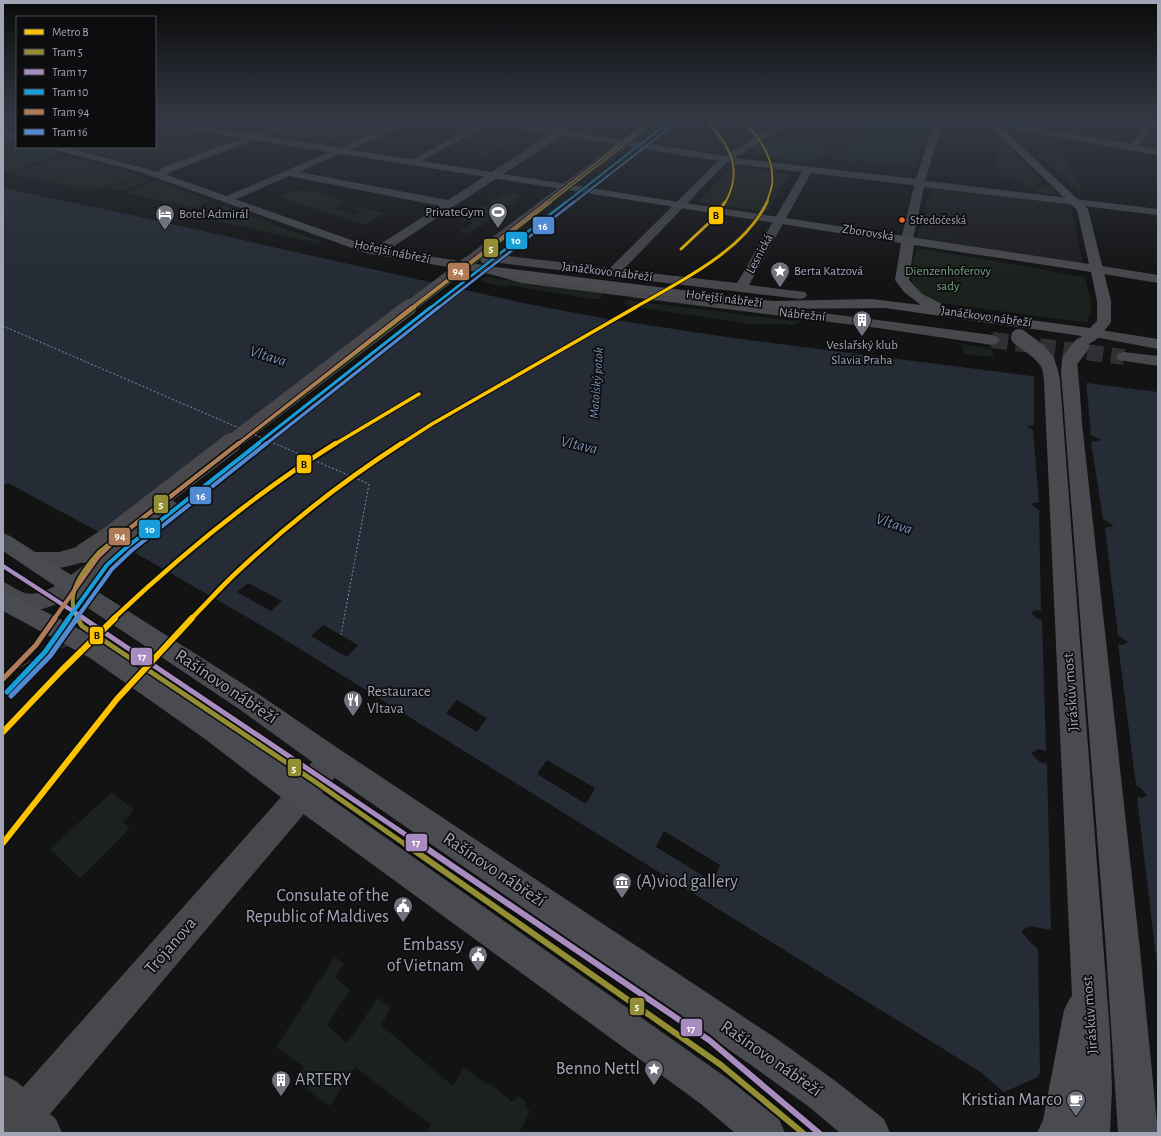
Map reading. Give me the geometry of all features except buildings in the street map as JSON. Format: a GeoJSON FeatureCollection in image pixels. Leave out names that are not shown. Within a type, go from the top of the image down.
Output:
{"type":"FeatureCollection","features":[{"type":"Feature","properties":{"kind":"main road","name":"Hořejší nábřeží"},"geometry":{"type":"LineString","coordinates":[[152,173],[353,245],[378,251],[773,305],[813,306]]}},
{"type":"Feature","properties":{"kind":"main road"},"geometry":{"type":"LineString","coordinates":[[159,176],[162,173]]}},
{"type":"Feature","properties":{"kind":"main road","name":"Zborovská"},"geometry":{"type":"LineString","coordinates":[[485,173],[1096,269]]}},
{"type":"Feature","properties":{"kind":"main road"},"geometry":{"type":"LineString","coordinates":[[1045,173],[1083,210],[1104,301],[1104,322],[1094,333]]}},
{"type":"Feature","properties":{"kind":"main road"},"geometry":{"type":"LineString","coordinates":[[907,239],[908,246],[902,276],[904,284],[920,298],[951,312]]}},
{"type":"Feature","properties":{"kind":"main road","name":"Janáčkovo nábřeží"},"geometry":{"type":"LineString","coordinates":[[813,306],[872,303],[951,312],[1094,333]]}},
{"type":"Feature","properties":{"kind":"main road","name":"Jiráskův most"},"geometry":{"type":"LineString","coordinates":[[951,312],[996,327],[1019,337],[1041,354],[1047,361],[1051,372],[1093,1066],[1093,1104],[1090,1133]]}},
{"type":"Feature","properties":{"kind":"main road","name":"Jiráskův most"},"geometry":{"type":"LineString","coordinates":[[1094,333],[1070,360],[1069,372],[1123,950],[1138,1133]]}},
{"type":"Feature","properties":{"kind":"main road","name":"Rašínovo nábřeží"},"geometry":{"type":"LineString","coordinates":[[3,541],[248,701],[332,760],[764,1052],[869,1132]]}},
{"type":"Feature","properties":{"kind":"main road"},"geometry":{"type":"LineString","coordinates":[[3,600],[99,651],[215,730],[301,795],[714,1091],[765,1133]]}},
{"type":"Feature","properties":{"kind":"main road"},"geometry":{"type":"LineString","coordinates":[[1057,1133],[1062,1120],[1088,977]]}},
{"type":"Feature","properties":{"kind":"street"},"geometry":{"type":"LineString","coordinates":[[378,251],[449,204],[500,173]]}},
{"type":"Feature","properties":{"kind":"street"},"geometry":{"type":"LineString","coordinates":[[33,560],[50,562],[67,559],[88,550],[110,536],[481,265],[573,187],[593,173]]}},
{"type":"Feature","properties":{"kind":"street"},"geometry":{"type":"LineString","coordinates":[[612,273],[679,204],[715,173]]}},
{"type":"Feature","properties":{"kind":"street","name":"Lesnická"},"geometry":{"type":"LineString","coordinates":[[741,288],[806,173]]}},
{"type":"Feature","properties":{"kind":"street"},"geometry":{"type":"LineString","coordinates":[[834,173],[1158,212]]}},
{"type":"Feature","properties":{"kind":"street"},"geometry":{"type":"LineString","coordinates":[[907,239],[923,173]]}},
{"type":"Feature","properties":{"kind":"street"},"geometry":{"type":"LineString","coordinates":[[228,199],[288,174],[449,204]]}},
{"type":"Feature","properties":{"kind":"street"},"geometry":{"type":"LineString","coordinates":[[3,591],[21,601],[34,602],[72,586],[101,569],[119,549],[481,265],[573,187]]}},
{"type":"Feature","properties":{"kind":"street","name":"Janáčkovo nábřeží"},"geometry":{"type":"LineString","coordinates":[[481,265],[491,258],[800,295]]}},
{"type":"Feature","properties":{"kind":"street","name":"Nábřežní"},"geometry":{"type":"LineString","coordinates":[[481,265],[521,279],[753,310],[878,324],[992,340]]}},
{"type":"Feature","properties":{"kind":"street","name":"Zborovská"},"geometry":{"type":"LineString","coordinates":[[1096,269],[1158,279]]}},
{"type":"Feature","properties":{"kind":"street","name":"Janáčkovo nábřeží"},"geometry":{"type":"LineString","coordinates":[[1094,333],[1158,344]]}},
{"type":"Feature","properties":{"kind":"street"},"geometry":{"type":"LineString","coordinates":[[1124,357],[1158,361]]}},
{"type":"Feature","properties":{"kind":"street"},"geometry":{"type":"LineString","coordinates":[[100,604],[95,590],[101,569]]}},
{"type":"Feature","properties":{"kind":"street","name":"Trojanova"},"geometry":{"type":"LineString","coordinates":[[19,1119],[332,760]]}},
{"type":"Feature","properties":{"kind":"shaded area"},"geometry":{"type":"Polygon","coordinates":[[[931,187],[1071,205],[1083,264],[917,237],[931,187]]]}},
{"type":"Feature","properties":{"kind":"green space"},"geometry":{"type":"Polygon","coordinates":[[[133,173],[141,176],[102,188],[90,190],[10,174],[133,173]]]}},
{"type":"Feature","properties":{"kind":"green space"},"geometry":{"type":"Polygon","coordinates":[[[725,173],[790,174],[767,212],[698,202],[725,173]]]}},
{"type":"Feature","properties":{"kind":"green space"},"geometry":{"type":"Polygon","coordinates":[[[1000,173],[1035,173],[1042,180],[1025,192],[1023,180],[1000,176],[1000,173]]]}},
{"type":"Feature","properties":{"kind":"green space"},"geometry":{"type":"Polygon","coordinates":[[[1058,173],[1072,173],[1083,191],[1077,191],[1058,173]]]}},
{"type":"Feature","properties":{"kind":"green space"},"geometry":{"type":"Polygon","coordinates":[[[142,177],[150,180],[126,190],[110,188],[142,177]]]}},
{"type":"Feature","properties":{"kind":"green space"},"geometry":{"type":"Polygon","coordinates":[[[153,181],[158,181],[211,201],[194,208],[125,193],[153,181]]]}},
{"type":"Feature","properties":{"kind":"green space"},"geometry":{"type":"Polygon","coordinates":[[[1045,185],[1051,187],[1058,195],[1031,192],[1045,185]]]}},
{"type":"Feature","properties":{"kind":"green space"},"geometry":{"type":"Polygon","coordinates":[[[933,189],[1060,205],[1064,207],[994,197],[942,192],[938,197],[929,234],[970,241],[967,243],[921,235],[933,189]]]}},
{"type":"Feature","properties":{"kind":"green space"},"geometry":{"type":"Polygon","coordinates":[[[299,190],[324,193],[322,194],[331,196],[329,198],[344,200],[334,208],[354,214],[359,211],[354,210],[359,207],[385,213],[364,225],[277,196],[299,190]]]}},
{"type":"Feature","properties":{"kind":"green space"},"geometry":{"type":"Polygon","coordinates":[[[506,193],[523,194],[513,201],[516,202],[515,203],[501,207],[506,209],[501,213],[490,216],[488,218],[491,218],[480,227],[476,227],[477,228],[467,233],[460,232],[473,222],[460,219],[466,216],[471,217],[477,212],[474,211],[476,209],[481,206],[489,206],[493,203],[489,202],[491,200],[489,200],[492,198],[498,199],[506,193]]]}},
{"type":"Feature","properties":{"kind":"green space"},"geometry":{"type":"Polygon","coordinates":[[[224,206],[321,242],[318,243],[199,217],[224,206]]]}},
{"type":"Feature","properties":{"kind":"green space","name":"Dienzenhoferovy sady"},"geometry":{"type":"Polygon","coordinates":[[[916,249],[1085,277],[1092,306],[1087,323],[935,302],[919,291],[914,286],[912,281],[911,275],[916,249]]]}},
{"type":"Feature","properties":{"kind":"green space"},"geometry":{"type":"Polygon","coordinates":[[[487,276],[536,286],[543,285],[603,293],[600,299],[593,299],[508,285],[505,287],[480,281],[487,276]]]}},
{"type":"Feature","properties":{"kind":"green space"},"geometry":{"type":"Polygon","coordinates":[[[630,297],[791,316],[800,318],[627,298],[630,297]]]}},
{"type":"Feature","properties":{"kind":"green space"},"geometry":{"type":"Polygon","coordinates":[[[626,300],[801,321],[792,326],[787,324],[750,324],[630,306],[624,303],[626,300]]]}},
{"type":"Feature","properties":{"kind":"green space"},"geometry":{"type":"Polygon","coordinates":[[[961,344],[991,349],[994,357],[964,354],[961,344]]]}},
{"type":"Feature","properties":{"kind":"green space"},"geometry":{"type":"Polygon","coordinates":[[[112,792],[134,810],[123,822],[130,828],[80,878],[50,849],[112,792]]]}},
{"type":"Feature","properties":{"kind":"green space"},"geometry":{"type":"Polygon","coordinates":[[[335,957],[344,964],[335,977],[350,990],[327,1025],[347,1043],[378,998],[391,1008],[381,1025],[453,1086],[464,1067],[487,1085],[490,1083],[512,1102],[518,1096],[527,1103],[525,1107],[530,1111],[519,1133],[427,1133],[431,1125],[355,1067],[330,1106],[296,1081],[304,1067],[276,1047],[335,957]]]}},
{"type":"Feature","properties":{"kind":"water"},"geometry":{"type":"Polygon","coordinates":[[[3,188],[113,211],[523,303],[602,318],[733,338],[1158,392],[1158,1133],[1050,1133],[982,1073],[271,631],[99,532],[8,483],[3,486],[3,188]]]}},
{"type":"Feature","properties":{"kind":"pier"},"geometry":{"type":"Polygon","coordinates":[[[436,282],[459,287],[435,305],[435,308],[431,309],[355,369],[356,371],[351,373],[304,410],[301,415],[297,415],[245,456],[246,459],[238,462],[180,509],[177,514],[100,535],[436,282]]]}},
{"type":"Feature","properties":{"kind":"pier"},"geometry":{"type":"Polygon","coordinates":[[[1034,374],[1086,380],[1091,435],[1101,440],[1091,442],[1103,519],[1114,526],[1105,528],[1118,635],[1128,642],[1123,645],[1118,644],[1136,785],[1147,795],[1142,798],[1137,797],[1158,972],[1158,1133],[1047,1133],[1002,1093],[1036,1078],[1040,1073],[1038,949],[1021,931],[1029,926],[1051,930],[1047,764],[1040,762],[1031,753],[1038,749],[1046,751],[1042,620],[1036,618],[1031,612],[1036,610],[1041,611],[1039,510],[1031,504],[1039,502],[1033,430],[1026,426],[1034,425],[1034,374]]]}},
{"type":"Feature","properties":{"kind":"pier"},"geometry":{"type":"Polygon","coordinates":[[[248,583],[282,601],[271,611],[237,592],[248,583]]]}},
{"type":"Feature","properties":{"kind":"pier"},"geometry":{"type":"Polygon","coordinates":[[[323,625],[358,645],[347,657],[311,636],[323,625]]]}},
{"type":"Feature","properties":{"kind":"pier"},"geometry":{"type":"Polygon","coordinates":[[[457,700],[487,718],[477,732],[446,713],[457,700]]]}},
{"type":"Feature","properties":{"kind":"pier"},"geometry":{"type":"Polygon","coordinates":[[[547,760],[595,788],[586,804],[537,774],[547,760]]]}},
{"type":"Feature","properties":{"kind":"pier"},"geometry":{"type":"Polygon","coordinates":[[[664,831],[720,865],[713,882],[656,847],[664,831]]]}},
{"type":"Feature","properties":{"kind":"ferry route"},"geometry":{"type":"LineString","coordinates":[[3,326],[239,428]]}},
{"type":"Feature","properties":{"kind":"ferry route"},"geometry":{"type":"LineString","coordinates":[[255,435],[369,484],[341,635]]}},
{"type":"Feature","properties":{"kind":"tunnel"},"geometry":{"type":"LineString","coordinates":[[992,340],[1124,357]]}},
{"type":"Feature","properties":{"kind":"tram line","name":"94"},"geometry":{"type":"LineString","coordinates":[[3,679],[36,645],[98,557],[119,537],[583,173]]}},
{"type":"Feature","properties":{"kind":"tram line","name":"5"},"geometry":{"type":"LineString","coordinates":[[588,173],[99,552],[79,578],[73,596],[73,606],[76,616],[82,626],[314,781],[721,1065],[803,1133]]}},
{"type":"Feature","properties":{"kind":"tram line","name":"10"},"geometry":{"type":"LineString","coordinates":[[7,692],[45,652],[107,565],[127,547],[603,173]]}},
{"type":"Feature","properties":{"kind":"tram line","name":"16"},"geometry":{"type":"LineString","coordinates":[[11,696],[50,656],[112,569],[131,551],[611,173]]}},
{"type":"Feature","properties":{"kind":"tram line","name":"17"},"geometry":{"type":"LineString","coordinates":[[3,566],[147,660],[709,1040],[819,1133]]}},
{"type":"Feature","properties":{"kind":"tram line"},"geometry":{"type":"LineString","coordinates":[[3,678],[44,654],[59,648],[89,641],[121,643],[150,655]]}},
{"type":"Feature","properties":{"kind":"metro line","name":"B"},"geometry":{"type":"LineString","coordinates":[[681,249],[702,231],[721,208],[733,183],[734,173]]}},
{"type":"Feature","properties":{"kind":"metro line","name":"B"},"geometry":{"type":"LineString","coordinates":[[3,843],[117,699],[159,652],[236,573],[306,512],[371,463],[432,424],[676,284],[726,250],[756,220],[767,203],[772,185],[771,173]]}},
{"type":"Feature","properties":{"kind":"metro line","name":"B"},"geometry":{"type":"LineString","coordinates":[[3,732],[61,671],[121,612],[216,530],[290,474],[353,433],[419,394]]}},
{"type":"Feature","properties":{"kind":"place","name":"Středočeská"},"geometry":{"type":"Point","coordinates":[902,220]}},
{"type":"Feature","properties":{"kind":"place","name":"PrivateGym"},"geometry":{"type":"Point","coordinates":[498,229]}},
{"type":"Feature","properties":{"kind":"place","name":"Botel Admirál"},"geometry":{"type":"Point","coordinates":[165,231]}},
{"type":"Feature","properties":{"kind":"place","name":"Berta Katzová"},"geometry":{"type":"Point","coordinates":[780,288]}},
{"type":"Feature","properties":{"kind":"place","name":"Veslařský klub Slavia Praha"},"geometry":{"type":"Point","coordinates":[862,337]}},
{"type":"Feature","properties":{"kind":"place","name":"Restaurace Vltava"},"geometry":{"type":"Point","coordinates":[353,717]}},
{"type":"Feature","properties":{"kind":"place","name":"(A)viod gallery"},"geometry":{"type":"Point","coordinates":[622,899]}},
{"type":"Feature","properties":{"kind":"place","name":"Consulate of the Republic of Maldives"},"geometry":{"type":"Point","coordinates":[403,923]}},
{"type":"Feature","properties":{"kind":"place","name":"Embassy of Vietnam"},"geometry":{"type":"Point","coordinates":[478,972]}},
{"type":"Feature","properties":{"kind":"place","name":"Benno Nettl"},"geometry":{"type":"Point","coordinates":[654,1086]}},
{"type":"Feature","properties":{"kind":"place","name":"ARTERY"},"geometry":{"type":"Point","coordinates":[281,1097]}},
{"type":"Feature","properties":{"kind":"place","name":"Kristian Marco"},"geometry":{"type":"Point","coordinates":[1076,1117]}},
{"type":"Feature","properties":{"kind":"water label","name":"Vltava"},"geometry":{"type":"Point","coordinates":[268,356]}},
{"type":"Feature","properties":{"kind":"water label","name":"Motolský potok"},"geometry":{"type":"Point","coordinates":[597,383]}},
{"type":"Feature","properties":{"kind":"water label","name":"Vltava"},"geometry":{"type":"Point","coordinates":[579,445]}},
{"type":"Feature","properties":{"kind":"water label","name":"Vltava"},"geometry":{"type":"Point","coordinates":[894,524]}}]}
